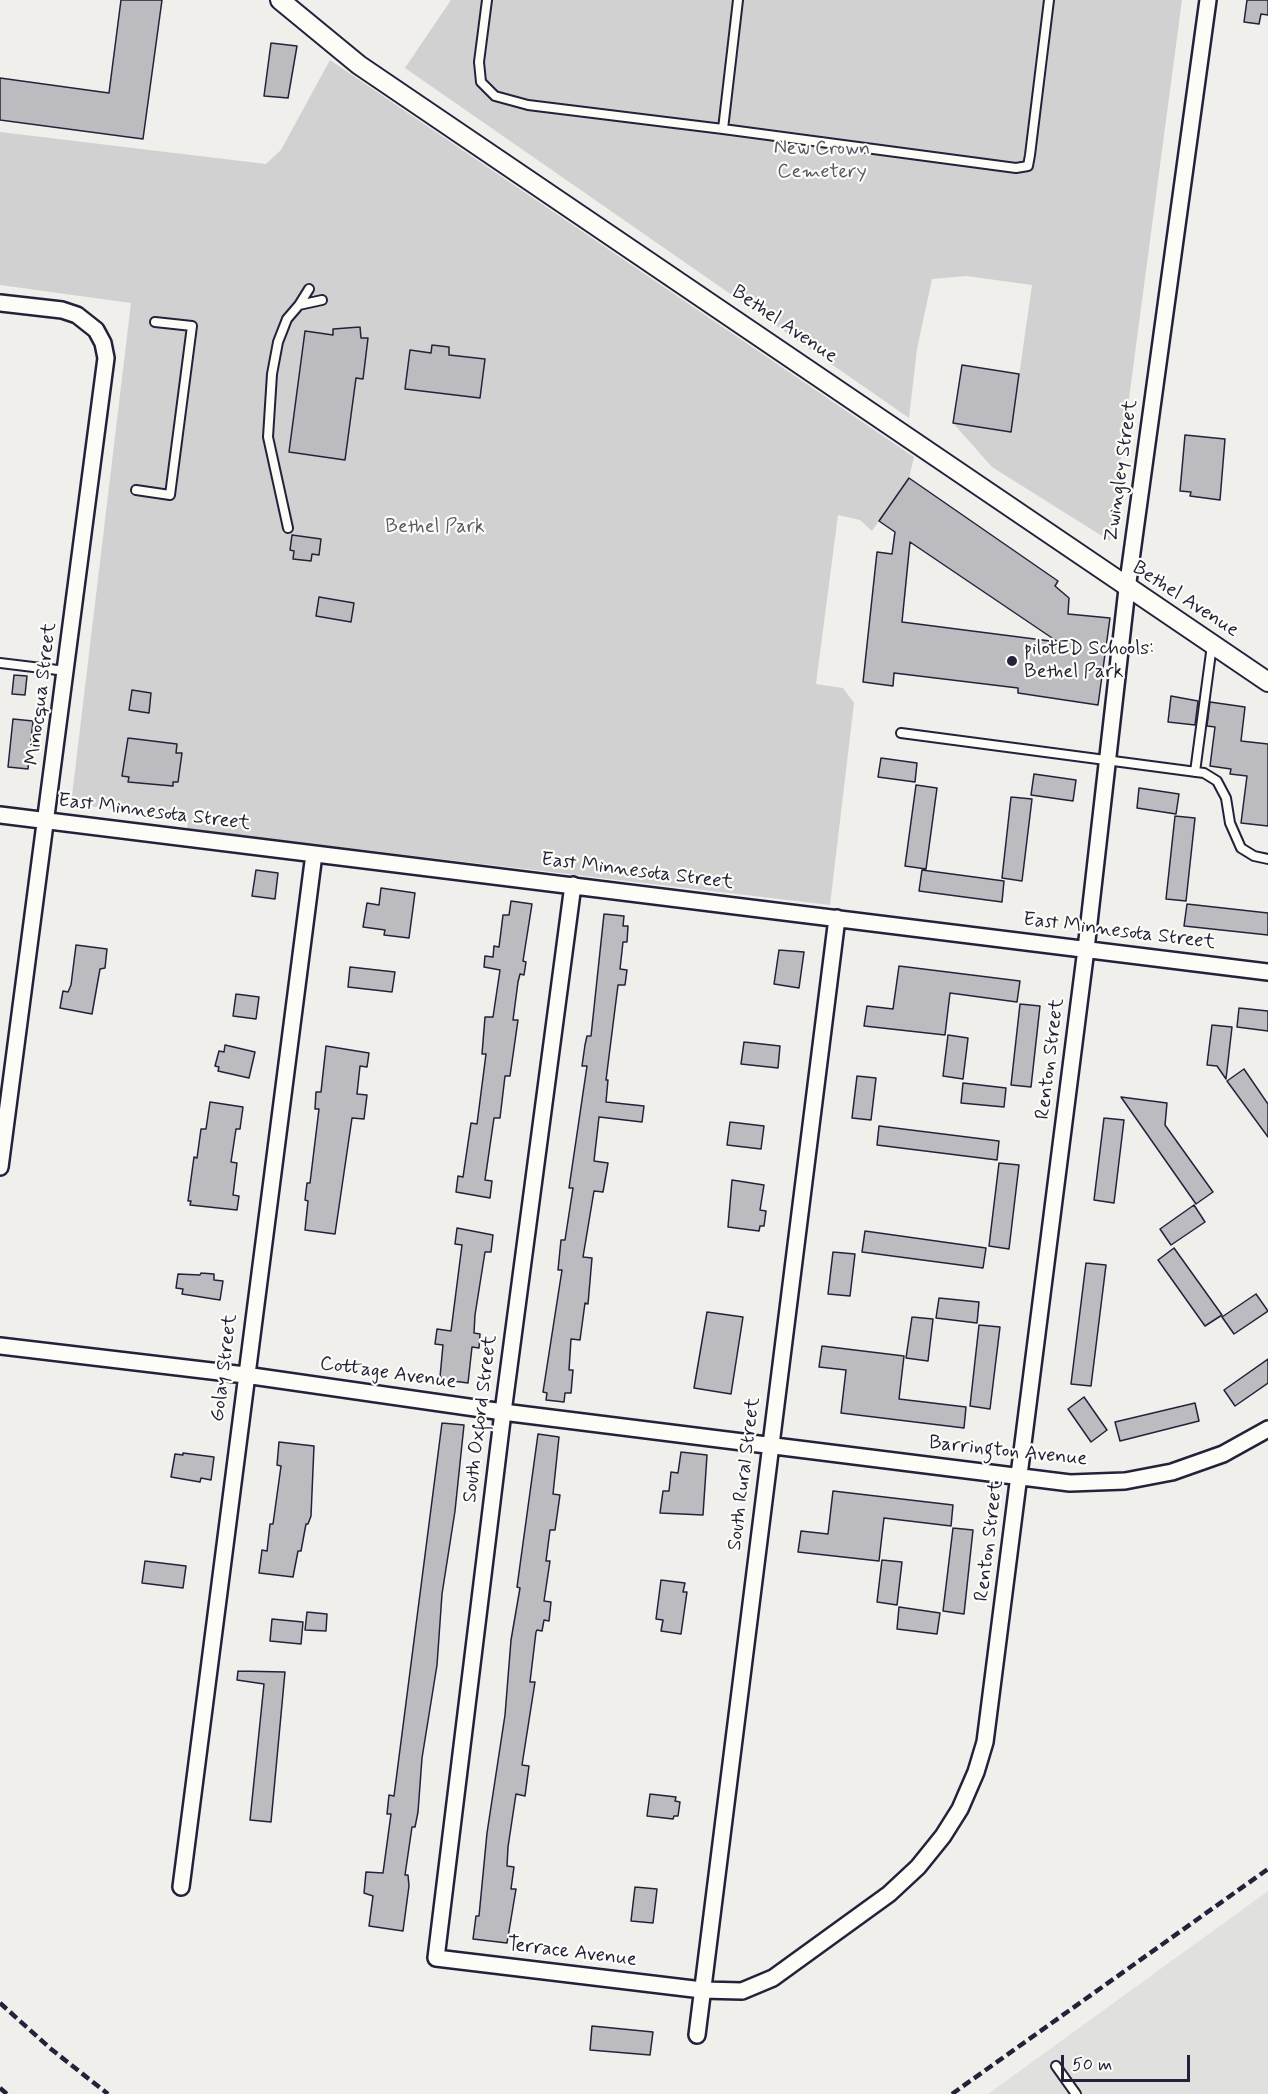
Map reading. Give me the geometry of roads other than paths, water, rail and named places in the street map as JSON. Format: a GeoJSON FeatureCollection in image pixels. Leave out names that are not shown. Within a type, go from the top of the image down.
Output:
{"type":"FeatureCollection","features":[{"type":"Feature","properties":{"kind":"street","name":"Bethel Avenue"},"geometry":{"type":"LineString","coordinates":[[280,0],[359,65],[891,425],[1127,589],[1268,682]]}},
{"type":"Feature","properties":{"kind":"street","name":"Zwingley Street"},"geometry":{"type":"LineString","coordinates":[[1086,950],[1127,589],[1208,0]]}},
{"type":"Feature","properties":{"kind":"street","name":"Minocqua Street"},"geometry":{"type":"LineString","coordinates":[[0,303],[62,310],[77,315],[96,330],[105,351],[106,366],[0,1167]]}},
{"type":"Feature","properties":{"kind":"street","name":"East Minnesota Street"},"geometry":{"type":"LineString","coordinates":[[0,815],[1268,972]]}},
{"type":"Feature","properties":{"kind":"street","name":"Golay Street"},"geometry":{"type":"LineString","coordinates":[[181,1887],[245,1375],[314,854]]}},
{"type":"Feature","properties":{"kind":"street","name":"South Oxford Street"},"geometry":{"type":"LineString","coordinates":[[436,1958],[503,1412],[573,885]]}},
{"type":"Feature","properties":{"kind":"street","name":"South Rural Street"},"geometry":{"type":"LineString","coordinates":[[697,2035],[769,1444],[837,918]]}},
{"type":"Feature","properties":{"kind":"street","name":"Renton Street"},"geometry":{"type":"LineString","coordinates":[[702,1989],[742,1990],[773,1978],[907,1879],[934,1849],[952,1823],[976,1772],[988,1726],[1086,950]]}},
{"type":"Feature","properties":{"kind":"street","name":"Cottage Avenue"},"geometry":{"type":"LineString","coordinates":[[0,1346],[245,1375],[503,1412],[769,1444]]}},
{"type":"Feature","properties":{"kind":"street","name":"Barrington Avenue"},"geometry":{"type":"LineString","coordinates":[[769,1444],[1055,1482],[1102,1483],[1164,1474],[1223,1454],[1268,1429]]}},
{"type":"Feature","properties":{"kind":"street","name":"Terrace Avenue"},"geometry":{"type":"LineString","coordinates":[[436,1958],[702,1989]]}},
{"type":"Feature","properties":{"kind":"lane"},"geometry":{"type":"LineString","coordinates":[[487,0],[479,62],[481,82],[495,96],[528,105],[1016,168],[1028,166],[1050,0]]}},
{"type":"Feature","properties":{"kind":"lane"},"geometry":{"type":"LineString","coordinates":[[723,129],[738,0]]}},
{"type":"Feature","properties":{"kind":"lane"},"geometry":{"type":"LineString","coordinates":[[288,528],[268,437],[272,374],[278,342],[287,319],[309,289]]}},
{"type":"Feature","properties":{"kind":"lane"},"geometry":{"type":"LineString","coordinates":[[299,304],[322,300]]}},
{"type":"Feature","properties":{"kind":"lane"},"geometry":{"type":"LineString","coordinates":[[136,490],[170,495],[192,326],[155,322]]}},
{"type":"Feature","properties":{"kind":"lane"},"geometry":{"type":"LineString","coordinates":[[1195,772],[1212,645]]}},
{"type":"Feature","properties":{"kind":"lane"},"geometry":{"type":"LineString","coordinates":[[0,663],[66,671]]}},
{"type":"Feature","properties":{"kind":"lane"},"geometry":{"type":"LineString","coordinates":[[901,733],[1204,773],[1217,781],[1226,798],[1230,823],[1241,849],[1254,856],[1268,859]]}},
{"type":"Feature","properties":{"kind":"lane"},"geometry":{"type":"LineString","coordinates":[[1056,2066],[1076,2094]]}},
{"type":"Feature","properties":{"kind":"railway"},"geometry":{"type":"LineString","coordinates":[[952,2094],[1268,1869]]}},
{"type":"Feature","properties":{"kind":"railway"},"geometry":{"type":"LineString","coordinates":[[0,2003],[51,2049],[108,2094]]}},
{"type":"Feature","properties":{"kind":"railway"},"geometry":{"type":"LineString","coordinates":[[0,2088],[7,2094]]}},
{"type":"Feature","properties":{"kind":"place","name":"pilotED Schools: Bethel Park"},"geometry":{"type":"Point","coordinates":[1012,661]}},
{"type":"Feature","properties":{"kind":"park label","name":"New Crown Cemetery"},"geometry":{"type":"Point","coordinates":[822,162]}},
{"type":"Feature","properties":{"kind":"park label","name":"Bethel Park"},"geometry":{"type":"Point","coordinates":[435,528]}}]}
